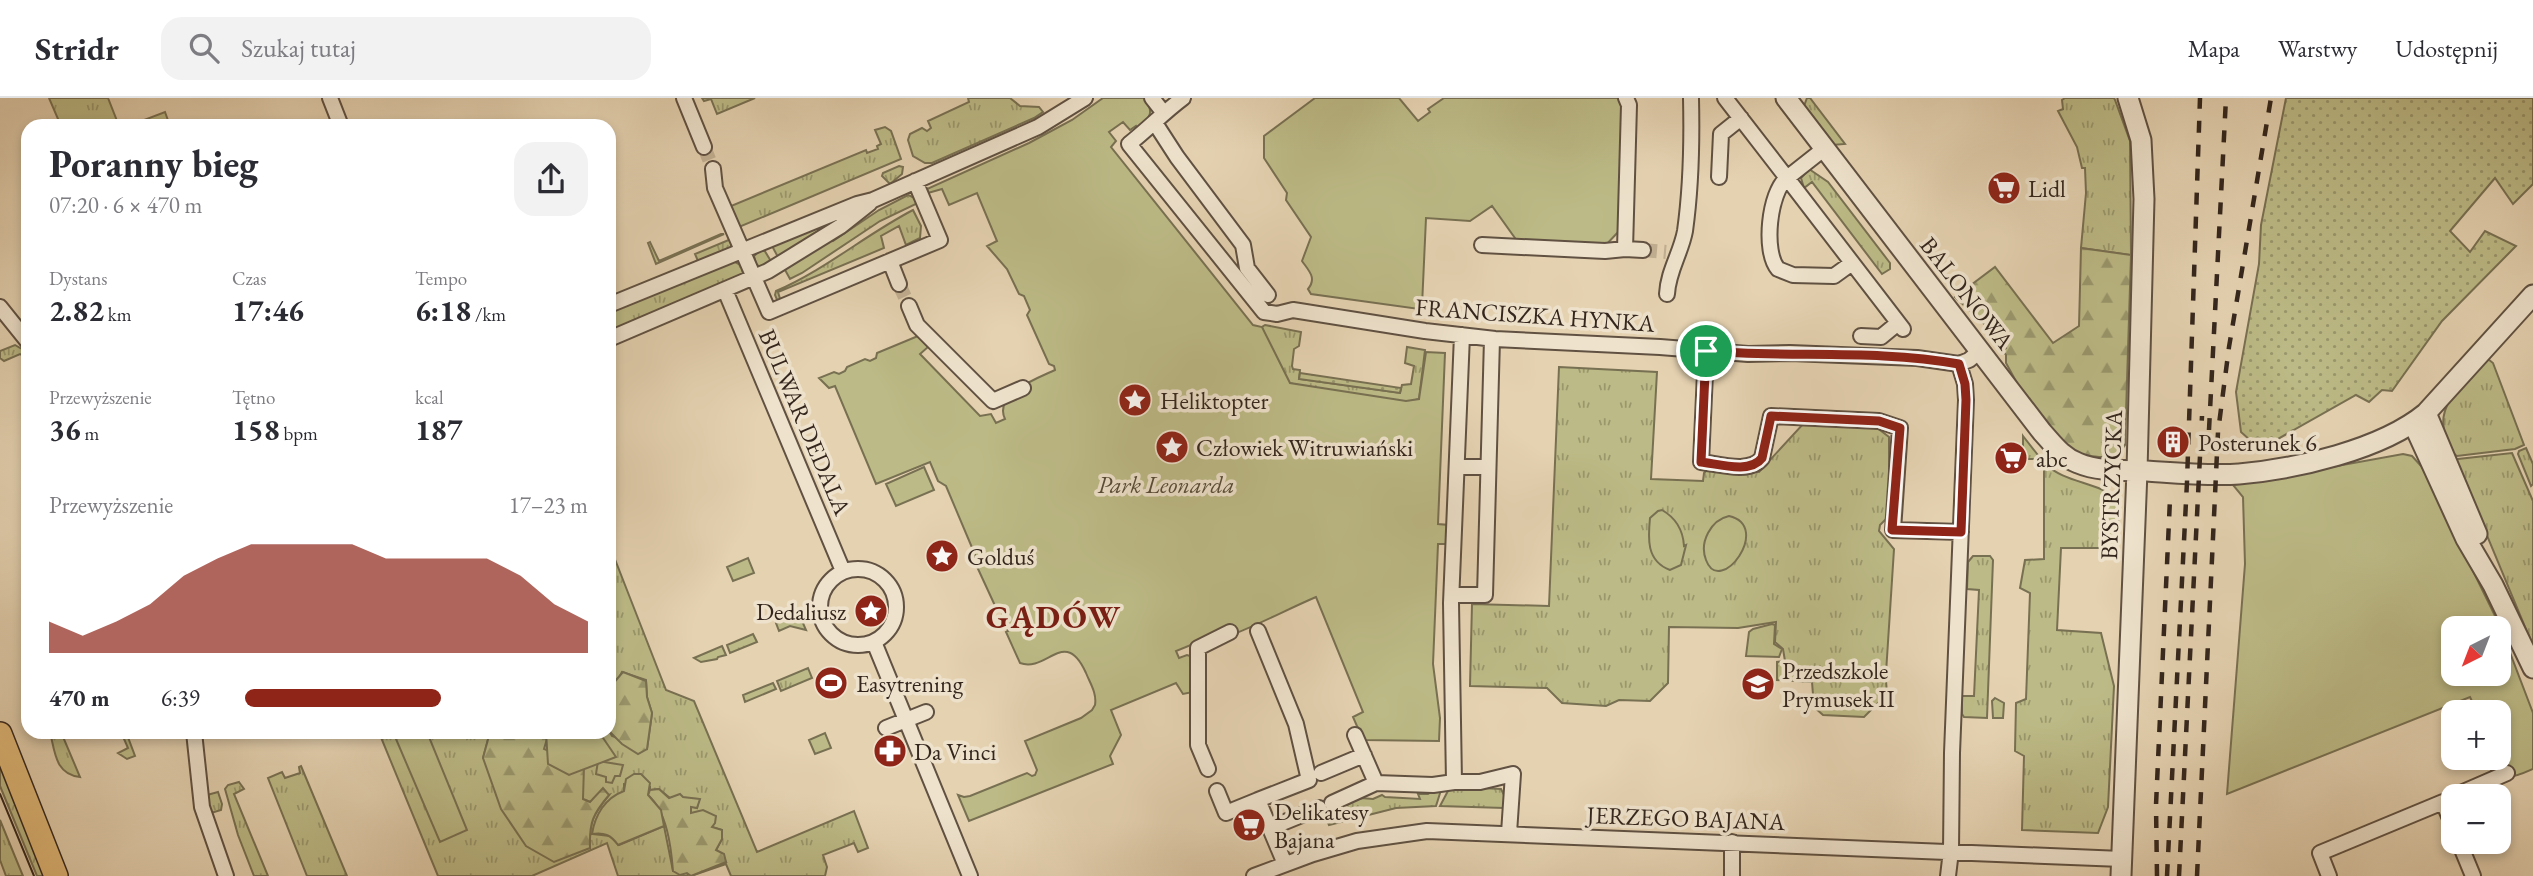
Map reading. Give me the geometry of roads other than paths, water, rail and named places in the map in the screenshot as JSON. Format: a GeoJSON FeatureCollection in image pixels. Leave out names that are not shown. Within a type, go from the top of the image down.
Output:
{"type":"FeatureCollection","features":[{"type":"Feature","properties":{"kind":"main road"},"geometry":{"type":"LineString","coordinates":[[0,734],[56,876]]}},
{"type":"Feature","properties":{"kind":"street"},"geometry":{"type":"LineString","coordinates":[[330,98],[338,119]]}},
{"type":"Feature","properties":{"kind":"street"},"geometry":{"type":"LineString","coordinates":[[684,98],[704,147]]}},
{"type":"Feature","properties":{"kind":"street"},"geometry":{"type":"LineString","coordinates":[[616,302],[857,204],[873,200],[1038,127],[1085,98]]}},
{"type":"Feature","properties":{"kind":"street"},"geometry":{"type":"LineString","coordinates":[[1152,98],[1177,157],[1243,245],[1252,288]]}},
{"type":"Feature","properties":{"kind":"street"},"geometry":{"type":"LineString","coordinates":[[1183,98],[1129,144],[1252,288],[1268,295]]}},
{"type":"Feature","properties":{"kind":"street"},"geometry":{"type":"LineString","coordinates":[[1625,249],[1629,119],[1626,98]]}},
{"type":"Feature","properties":{"kind":"street"},"geometry":{"type":"LineString","coordinates":[[1667,293],[1673,252],[1685,230],[1691,98]]}},
{"type":"Feature","properties":{"kind":"street"},"geometry":{"type":"LineString","coordinates":[[1725,98],[1901,326],[1881,337],[1861,336]]}},
{"type":"Feature","properties":{"kind":"street","name":"BALONOWA"},"geometry":{"type":"LineString","coordinates":[[1786,98],[2062,454],[2087,467],[2238,474],[2332,456],[2376,443],[2420,418],[2533,295]]}},
{"type":"Feature","properties":{"kind":"street","name":"BYSTRZYCKA"},"geometry":{"type":"LineString","coordinates":[[2121,867],[2137,471],[2144,168],[2138,129],[2128,98]]}},
{"type":"Feature","properties":{"kind":"street"},"geometry":{"type":"LineString","coordinates":[[1719,177],[1721,134],[1741,118]]}},
{"type":"Feature","properties":{"kind":"street"},"geometry":{"type":"LineString","coordinates":[[1825,148],[1782,182],[1772,208],[1771,255],[1774,265],[1787,274],[1835,276],[1853,263]]}},
{"type":"Feature","properties":{"kind":"street"},"geometry":{"type":"LineString","coordinates":[[713,169],[715,188],[769,312],[940,240],[915,181]]}},
{"type":"Feature","properties":{"kind":"street"},"geometry":{"type":"LineString","coordinates":[[616,336],[754,278],[788,260],[849,220],[873,200]]}},
{"type":"Feature","properties":{"kind":"street"},"geometry":{"type":"LineString","coordinates":[[1482,245],[1605,251],[1643,250]]}},
{"type":"Feature","properties":{"kind":"street"},"geometry":{"type":"LineString","coordinates":[[890,261],[899,284]]}},
{"type":"Feature","properties":{"kind":"street","name":"FRANCISZKA HYNKA"},"geometry":{"type":"LineString","coordinates":[[1252,288],[1264,312],[1276,314],[1293,310],[1492,339],[1748,354],[1917,358],[1959,364]]}},
{"type":"Feature","properties":{"kind":"street","name":"BULWAR DEDALA"},"geometry":{"type":"LineString","coordinates":[[725,290],[843,571]]}},
{"type":"Feature","properties":{"kind":"street"},"geometry":{"type":"LineString","coordinates":[[909,306],[917,325],[993,401],[1023,388]]}},
{"type":"Feature","properties":{"kind":"street"},"geometry":{"type":"LineString","coordinates":[[0,307],[21,333]]}},
{"type":"Feature","properties":{"kind":"street"},"geometry":{"type":"LineString","coordinates":[[1454,782],[1452,595],[1462,335]]}},
{"type":"Feature","properties":{"kind":"street"},"geometry":{"type":"LineString","coordinates":[[1452,595],[1485,595],[1492,339]]}},
{"type":"Feature","properties":{"kind":"street"},"geometry":{"type":"LineString","coordinates":[[1706,351],[1701,462],[1747,467],[1758,463],[1762,458],[1771,416],[1879,421],[1900,428],[1892,530],[1961,532]]}},
{"type":"Feature","properties":{"kind":"street"},"geometry":{"type":"LineString","coordinates":[[1948,876],[1966,400],[1959,364],[1980,351]]}},
{"type":"Feature","properties":{"kind":"street"},"geometry":{"type":"LineString","coordinates":[[2420,418],[2477,532],[2493,585],[2533,668]]}},
{"type":"Feature","properties":{"kind":"street"},"geometry":{"type":"LineString","coordinates":[[1457,467],[1488,467]]}},
{"type":"Feature","properties":{"kind":"street"},"geometry":{"type":"LineString","coordinates":[[866,569],[886,579],[892,588],[896,599],[896,612],[892,624],[884,635],[874,642],[856,645],[844,642],[833,636],[825,626],[820,606],[822,595],[834,577],[843,571],[866,569]]}},
{"type":"Feature","properties":{"kind":"street"},"geometry":{"type":"LineString","coordinates":[[1217,791],[1226,813],[1309,780],[1296,724],[1258,631]]}},
{"type":"Feature","properties":{"kind":"street"},"geometry":{"type":"LineString","coordinates":[[1208,769],[1198,745],[1198,648],[1230,632]]}},
{"type":"Feature","properties":{"kind":"street"},"geometry":{"type":"LineString","coordinates":[[874,642],[970,876]]}},
{"type":"Feature","properties":{"kind":"street"},"geometry":{"type":"LineString","coordinates":[[886,728],[926,712]]}},
{"type":"Feature","properties":{"kind":"street"},"geometry":{"type":"LineString","coordinates":[[1355,735],[1376,783]]}},
{"type":"Feature","properties":{"kind":"street"},"geometry":{"type":"LineString","coordinates":[[195,739],[202,807],[226,876]]}},
{"type":"Feature","properties":{"kind":"street"},"geometry":{"type":"LineString","coordinates":[[1321,774],[1364,755]]}},
{"type":"Feature","properties":{"kind":"street"},"geometry":{"type":"LineString","coordinates":[[2482,784],[2507,773]]}},
{"type":"Feature","properties":{"kind":"street"},"geometry":{"type":"LineString","coordinates":[[1270,828],[1376,783],[1433,785],[1480,782],[1513,774],[1509,834]]}},
{"type":"Feature","properties":{"kind":"street"},"geometry":{"type":"LineString","coordinates":[[1258,800],[1285,864]]}},
{"type":"Feature","properties":{"kind":"street"},"geometry":{"type":"LineString","coordinates":[[2329,876],[2320,853],[2441,802]]}},
{"type":"Feature","properties":{"kind":"street","name":"JERZEGO BAJANA"},"geometry":{"type":"LineString","coordinates":[[1254,876],[1335,847],[1390,835],[1427,831],[1951,851],[2121,867]]}},
{"type":"Feature","properties":{"kind":"street"},"geometry":{"type":"LineString","coordinates":[[1732,842],[1732,876]]}},
{"type":"Feature","properties":{"kind":"street"},"geometry":{"type":"LineString","coordinates":[[2464,854],[2473,876]]}},
{"type":"Feature","properties":{"kind":"tunnel"},"geometry":{"type":"LineString","coordinates":[[704,147],[713,169]]}},
{"type":"Feature","properties":{"kind":"tunnel"},"geometry":{"type":"LineString","coordinates":[[1643,250],[1666,252]]}},
{"type":"Feature","properties":{"kind":"tunnel"},"geometry":{"type":"LineString","coordinates":[[899,284],[909,306]]}},
{"type":"Feature","properties":{"kind":"tram line"},"geometry":{"type":"LineString","coordinates":[[0,794],[34,876]]}},
{"type":"Feature","properties":{"kind":"railway"},"geometry":{"type":"LineString","coordinates":[[2167,876],[2187,482],[2200,98]]}},
{"type":"Feature","properties":{"kind":"railway"},"geometry":{"type":"LineString","coordinates":[[2209,430],[2226,98]]}},
{"type":"Feature","properties":{"kind":"railway"},"geometry":{"type":"LineString","coordinates":[[2197,876],[2218,432],[2229,347],[2271,98]]}},
{"type":"Feature","properties":{"kind":"railway"},"geometry":{"type":"LineString","coordinates":[[2179,876],[2202,416]]}},
{"type":"Feature","properties":{"kind":"railway"},"geometry":{"type":"LineString","coordinates":[[2157,876],[2156,805],[2170,499]]}},
{"type":"Feature","properties":{"kind":"place","name":"Lidl"},"geometry":{"type":"Point","coordinates":[2004,188]}},
{"type":"Feature","properties":{"kind":"place","name":"Heliktopter"},"geometry":{"type":"Point","coordinates":[1135,400]}},
{"type":"Feature","properties":{"kind":"place","name":"Posterunek 6"},"geometry":{"type":"Point","coordinates":[2173,442]}},
{"type":"Feature","properties":{"kind":"place","name":"Człowiek Witruwiański"},"geometry":{"type":"Point","coordinates":[1172,447]}},
{"type":"Feature","properties":{"kind":"place","name":"abc"},"geometry":{"type":"Point","coordinates":[2011,458]}},
{"type":"Feature","properties":{"kind":"place","name":"Golduś"},"geometry":{"type":"Point","coordinates":[942,556]}},
{"type":"Feature","properties":{"kind":"place","name":"Dedaliusz"},"geometry":{"type":"Point","coordinates":[871,611]}},
{"type":"Feature","properties":{"kind":"place","name":"Easytrening"},"geometry":{"type":"Point","coordinates":[831,683]}},
{"type":"Feature","properties":{"kind":"place","name":"Przedszkole Prymusek II"},"geometry":{"type":"Point","coordinates":[1758,684]}},
{"type":"Feature","properties":{"kind":"place","name":"Da Vinci"},"geometry":{"type":"Point","coordinates":[890,751]}},
{"type":"Feature","properties":{"kind":"place","name":"Delikatesy Bajana"},"geometry":{"type":"Point","coordinates":[1249,825]}},
{"type":"Feature","properties":{"kind":"district","name":"GĄDÓW"},"geometry":{"type":"Point","coordinates":[1054,617]}},
{"type":"Feature","properties":{"kind":"park label","name":"Park Leonarda"},"geometry":{"type":"Point","coordinates":[1166,484]}}]}
